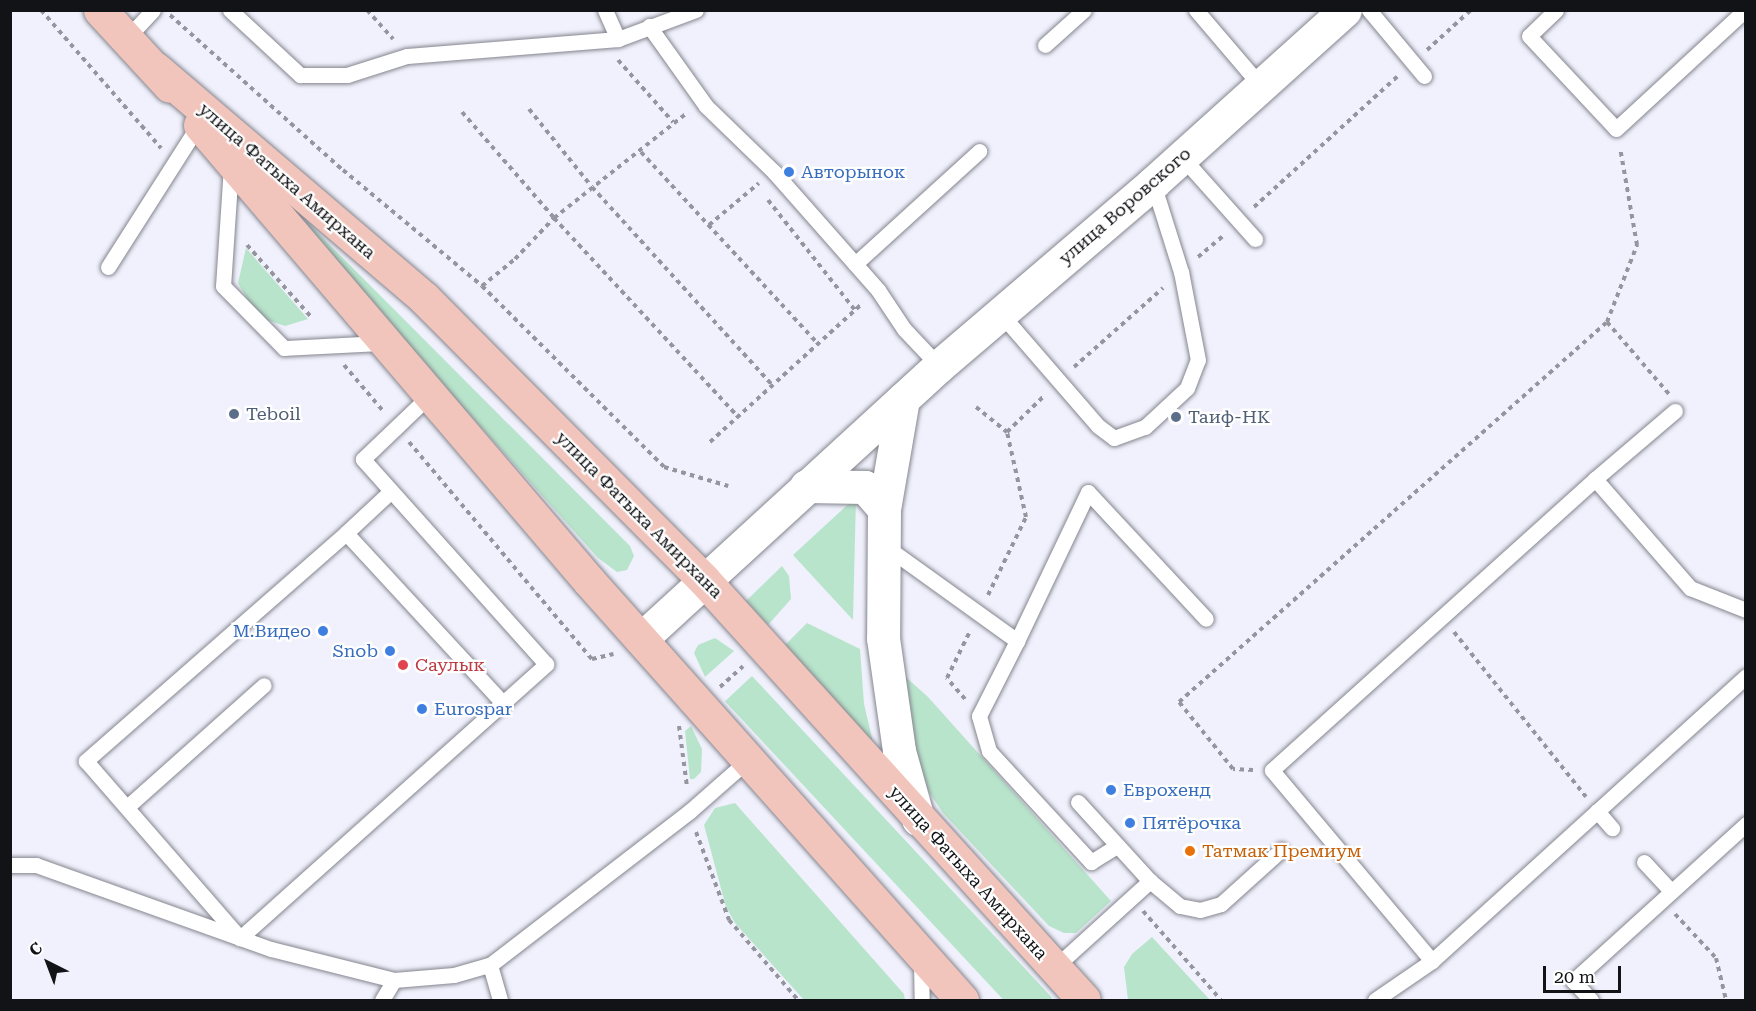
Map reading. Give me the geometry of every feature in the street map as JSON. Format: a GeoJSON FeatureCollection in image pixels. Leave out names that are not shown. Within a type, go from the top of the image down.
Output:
{"type":"FeatureCollection","features":[{"type":"Feature","properties":{"kind":"main road","name":"улица Фатыха Амирхана"},"geometry":{"type":"LineString","coordinates":[[100,10],[156,69],[231,166],[429,396],[630,650],[749,759],[962,1000]]}},
{"type":"Feature","properties":{"kind":"main road","name":"улица Фатыха Амирхана"},"geometry":{"type":"LineString","coordinates":[[156,69],[424,298],[704,580],[1084,1000]]}},
{"type":"Feature","properties":{"kind":"street","name":"улица Воровского"},"geometry":{"type":"LineString","coordinates":[[630,650],[939,366],[1153,183],[1345,10]]}},
{"type":"Feature","properties":{"kind":"street"},"geometry":{"type":"LineString","coordinates":[[903,399],[884,509],[883,638],[889,695],[899,752],[918,819]]}},
{"type":"Feature","properties":{"kind":"street"},"geometry":{"type":"LineString","coordinates":[[806,486],[866,488],[884,509]]}},
{"type":"Feature","properties":{"kind":"lane"},"geometry":{"type":"LineString","coordinates":[[127,38],[153,10]]}},
{"type":"Feature","properties":{"kind":"lane"},"geometry":{"type":"LineString","coordinates":[[230,10],[300,75],[347,75],[407,56],[618,39],[696,10]]}},
{"type":"Feature","properties":{"kind":"lane"},"geometry":{"type":"LineString","coordinates":[[605,10],[618,39]]}},
{"type":"Feature","properties":{"kind":"lane"},"geometry":{"type":"LineString","coordinates":[[1045,45],[1084,10]]}},
{"type":"Feature","properties":{"kind":"lane"},"geometry":{"type":"LineString","coordinates":[[1196,10],[1261,86]]}},
{"type":"Feature","properties":{"kind":"lane"},"geometry":{"type":"LineString","coordinates":[[1369,10],[1424,76]]}},
{"type":"Feature","properties":{"kind":"lane"},"geometry":{"type":"LineString","coordinates":[[1556,10],[1529,36],[1616,129],[1745,10]]}},
{"type":"Feature","properties":{"kind":"lane"},"geometry":{"type":"LineString","coordinates":[[649,26],[706,106],[774,172],[878,290],[904,329],[939,366]]}},
{"type":"Feature","properties":{"kind":"lane"},"geometry":{"type":"LineString","coordinates":[[108,267],[175,166],[199,123]]}},
{"type":"Feature","properties":{"kind":"lane"},"geometry":{"type":"LineString","coordinates":[[855,264],[979,151]]}},
{"type":"Feature","properties":{"kind":"lane"},"geometry":{"type":"LineString","coordinates":[[1182,157],[1256,239]]}},
{"type":"Feature","properties":{"kind":"lane"},"geometry":{"type":"LineString","coordinates":[[231,166],[223,286],[284,348],[382,343]]}},
{"type":"Feature","properties":{"kind":"lane"},"geometry":{"type":"LineString","coordinates":[[1001,314],[1098,426],[1114,438],[1145,427],[1187,388],[1198,360],[1181,272],[1153,183]]}},
{"type":"Feature","properties":{"kind":"lane"},"geometry":{"type":"LineString","coordinates":[[240,938],[546,664],[363,459],[429,396]]}},
{"type":"Feature","properties":{"kind":"lane"},"geometry":{"type":"LineString","coordinates":[[1432,961],[1272,770],[1675,411]]}},
{"type":"Feature","properties":{"kind":"lane"},"geometry":{"type":"LineString","coordinates":[[1596,479],[1690,588],[1746,609]]}},
{"type":"Feature","properties":{"kind":"lane"},"geometry":{"type":"LineString","coordinates":[[240,938],[86,760],[391,491]]}},
{"type":"Feature","properties":{"kind":"lane"},"geometry":{"type":"LineString","coordinates":[[1118,846],[1091,862],[988,751],[979,716],[1088,492],[1206,619]]}},
{"type":"Feature","properties":{"kind":"lane"},"geometry":{"type":"LineString","coordinates":[[346,533],[503,703]]}},
{"type":"Feature","properties":{"kind":"lane"},"geometry":{"type":"LineString","coordinates":[[883,544],[1017,641]]}},
{"type":"Feature","properties":{"kind":"lane"},"geometry":{"type":"LineString","coordinates":[[1378,1000],[1432,961],[1746,676]]}},
{"type":"Feature","properties":{"kind":"lane"},"geometry":{"type":"LineString","coordinates":[[127,807],[264,686]]}},
{"type":"Feature","properties":{"kind":"lane"},"geometry":{"type":"LineString","coordinates":[[10,865],[36,865],[240,938],[394,980],[454,975],[490,965],[690,811],[749,759]]}},
{"type":"Feature","properties":{"kind":"lane"},"geometry":{"type":"LineString","coordinates":[[1078,802],[1150,881],[1180,906],[1200,910],[1221,904],[1281,850]]}},
{"type":"Feature","properties":{"kind":"lane"},"geometry":{"type":"LineString","coordinates":[[1597,811],[1612,828]]}},
{"type":"Feature","properties":{"kind":"lane"},"geometry":{"type":"LineString","coordinates":[[1591,1000],[1573,981],[1746,824]]}},
{"type":"Feature","properties":{"kind":"lane"},"geometry":{"type":"LineString","coordinates":[[1644,862],[1666,896]]}},
{"type":"Feature","properties":{"kind":"lane"},"geometry":{"type":"LineString","coordinates":[[1054,968],[1150,881]]}},
{"type":"Feature","properties":{"kind":"lane"},"geometry":{"type":"LineString","coordinates":[[921,955],[922,1000]]}},
{"type":"Feature","properties":{"kind":"lane"},"geometry":{"type":"LineString","coordinates":[[490,965],[500,1000]]}},
{"type":"Feature","properties":{"kind":"lane"},"geometry":{"type":"LineString","coordinates":[[382,1000],[394,980]]}},
{"type":"Feature","properties":{"kind":"path"},"geometry":{"type":"LineString","coordinates":[[40,10],[124,102],[175,166]]}},
{"type":"Feature","properties":{"kind":"path"},"geometry":{"type":"LineString","coordinates":[[166,10],[334,162],[482,286],[664,467],[728,486]]}},
{"type":"Feature","properties":{"kind":"path"},"geometry":{"type":"LineString","coordinates":[[368,10],[407,56]]}},
{"type":"Feature","properties":{"kind":"path"},"geometry":{"type":"LineString","coordinates":[[1007,432],[1059,381],[1471,10]]}},
{"type":"Feature","properties":{"kind":"path"},"geometry":{"type":"LineString","coordinates":[[601,41],[673,122]]}},
{"type":"Feature","properties":{"kind":"path"},"geometry":{"type":"LineString","coordinates":[[482,286],[515,259],[554,218],[592,187],[641,152],[673,122],[706,106]]}},
{"type":"Feature","properties":{"kind":"path"},"geometry":{"type":"LineString","coordinates":[[529,109],[592,187],[772,385]]}},
{"type":"Feature","properties":{"kind":"path"},"geometry":{"type":"LineString","coordinates":[[462,112],[554,218],[738,417]]}},
{"type":"Feature","properties":{"kind":"path"},"geometry":{"type":"LineString","coordinates":[[690,112],[697,120]]}},
{"type":"Feature","properties":{"kind":"path"},"geometry":{"type":"LineString","coordinates":[[1272,770],[1233,769],[1179,702],[1606,322],[1637,245],[1616,129]]}},
{"type":"Feature","properties":{"kind":"path"},"geometry":{"type":"LineString","coordinates":[[641,152],[818,344]]}},
{"type":"Feature","properties":{"kind":"path"},"geometry":{"type":"LineString","coordinates":[[709,225],[774,172]]}},
{"type":"Feature","properties":{"kind":"path"},"geometry":{"type":"LineString","coordinates":[[749,177],[855,310]]}},
{"type":"Feature","properties":{"kind":"path"},"geometry":{"type":"LineString","coordinates":[[241,237],[312,318]]}},
{"type":"Feature","properties":{"kind":"path"},"geometry":{"type":"LineString","coordinates":[[710,442],[878,290]]}},
{"type":"Feature","properties":{"kind":"path"},"geometry":{"type":"LineString","coordinates":[[1606,322],[1670,395],[1675,411]]}},
{"type":"Feature","properties":{"kind":"path"},"geometry":{"type":"LineString","coordinates":[[340,361],[386,415]]}},
{"type":"Feature","properties":{"kind":"path"},"geometry":{"type":"LineString","coordinates":[[976,407],[1007,432],[1026,517],[947,678],[979,716]]}},
{"type":"Feature","properties":{"kind":"path"},"geometry":{"type":"LineString","coordinates":[[404,436],[592,659],[610,652],[630,650]]}},
{"type":"Feature","properties":{"kind":"path"},"geometry":{"type":"LineString","coordinates":[[1442,617],[1597,811]]}},
{"type":"Feature","properties":{"kind":"path"},"geometry":{"type":"LineString","coordinates":[[717,690],[744,665]]}},
{"type":"Feature","properties":{"kind":"path"},"geometry":{"type":"LineString","coordinates":[[671,717],[679,726],[690,811],[729,920],[798,1000]]}},
{"type":"Feature","properties":{"kind":"path"},"geometry":{"type":"LineString","coordinates":[[1133,896],[1153,927],[1221,1000]]}},
{"type":"Feature","properties":{"kind":"path"},"geometry":{"type":"LineString","coordinates":[[1666,896],[1716,958],[1726,1000]]}},
{"type":"Feature","properties":{"kind":"green space"},"geometry":{"type":"Polygon","coordinates":[[[307,222],[630,546],[634,556],[627,570],[617,572],[598,558],[304,230],[307,222]]]}},
{"type":"Feature","properties":{"kind":"green space"},"geometry":{"type":"Polygon","coordinates":[[[246,248],[308,319],[285,326],[258,317],[238,283],[246,248]]]}},
{"type":"Feature","properties":{"kind":"green space"},"geometry":{"type":"Polygon","coordinates":[[[856,497],[853,620],[793,555],[856,497]]]}},
{"type":"Feature","properties":{"kind":"green space"},"geometry":{"type":"Polygon","coordinates":[[[782,566],[789,576],[791,599],[768,625],[746,601],[782,566]]]}},
{"type":"Feature","properties":{"kind":"green space"},"geometry":{"type":"Polygon","coordinates":[[[807,623],[860,649],[864,704],[873,742],[785,645],[807,623]]]}},
{"type":"Feature","properties":{"kind":"green space"},"geometry":{"type":"Polygon","coordinates":[[[715,638],[734,651],[705,677],[694,653],[698,645],[715,638]]]}},
{"type":"Feature","properties":{"kind":"green space"},"geometry":{"type":"Polygon","coordinates":[[[899,671],[928,697],[1111,901],[1076,933],[1064,933],[1049,926],[943,813],[919,775],[899,671]]]}},
{"type":"Feature","properties":{"kind":"green space"},"geometry":{"type":"Polygon","coordinates":[[[752,676],[1052,998],[1050,1000],[1004,1000],[725,701],[752,676]]]}},
{"type":"Feature","properties":{"kind":"green space"},"geometry":{"type":"Polygon","coordinates":[[[691,726],[702,749],[701,772],[694,779],[690,779],[685,731],[691,726]]]}},
{"type":"Feature","properties":{"kind":"green space"},"geometry":{"type":"Polygon","coordinates":[[[735,803],[904,994],[905,1000],[804,1000],[735,923],[726,907],[704,825],[715,808],[735,803]]]}},
{"type":"Feature","properties":{"kind":"green space"},"geometry":{"type":"Polygon","coordinates":[[[1152,937],[1210,1000],[1128,1000],[1124,967],[1132,954],[1152,937]]]}},
{"type":"Feature","properties":{"kind":"place","name":"Авторынок"},"geometry":{"type":"Point","coordinates":[789,172]}},
{"type":"Feature","properties":{"kind":"place","name":"Teboil"},"geometry":{"type":"Point","coordinates":[234,414]}},
{"type":"Feature","properties":{"kind":"place","name":"Таиф-НК"},"geometry":{"type":"Point","coordinates":[1176,417]}},
{"type":"Feature","properties":{"kind":"place","name":"М.Видео"},"geometry":{"type":"Point","coordinates":[323,631]}},
{"type":"Feature","properties":{"kind":"place","name":"Snob"},"geometry":{"type":"Point","coordinates":[390,651]}},
{"type":"Feature","properties":{"kind":"place","name":"Саулык"},"geometry":{"type":"Point","coordinates":[403,665]}},
{"type":"Feature","properties":{"kind":"place","name":"Eurospar"},"geometry":{"type":"Point","coordinates":[422,709]}},
{"type":"Feature","properties":{"kind":"place","name":"Еврохенд"},"geometry":{"type":"Point","coordinates":[1111,790]}},
{"type":"Feature","properties":{"kind":"place","name":"Пятёрочка"},"geometry":{"type":"Point","coordinates":[1130,823]}},
{"type":"Feature","properties":{"kind":"place","name":"Татмак Премиум"},"geometry":{"type":"Point","coordinates":[1190,851]}}]}
